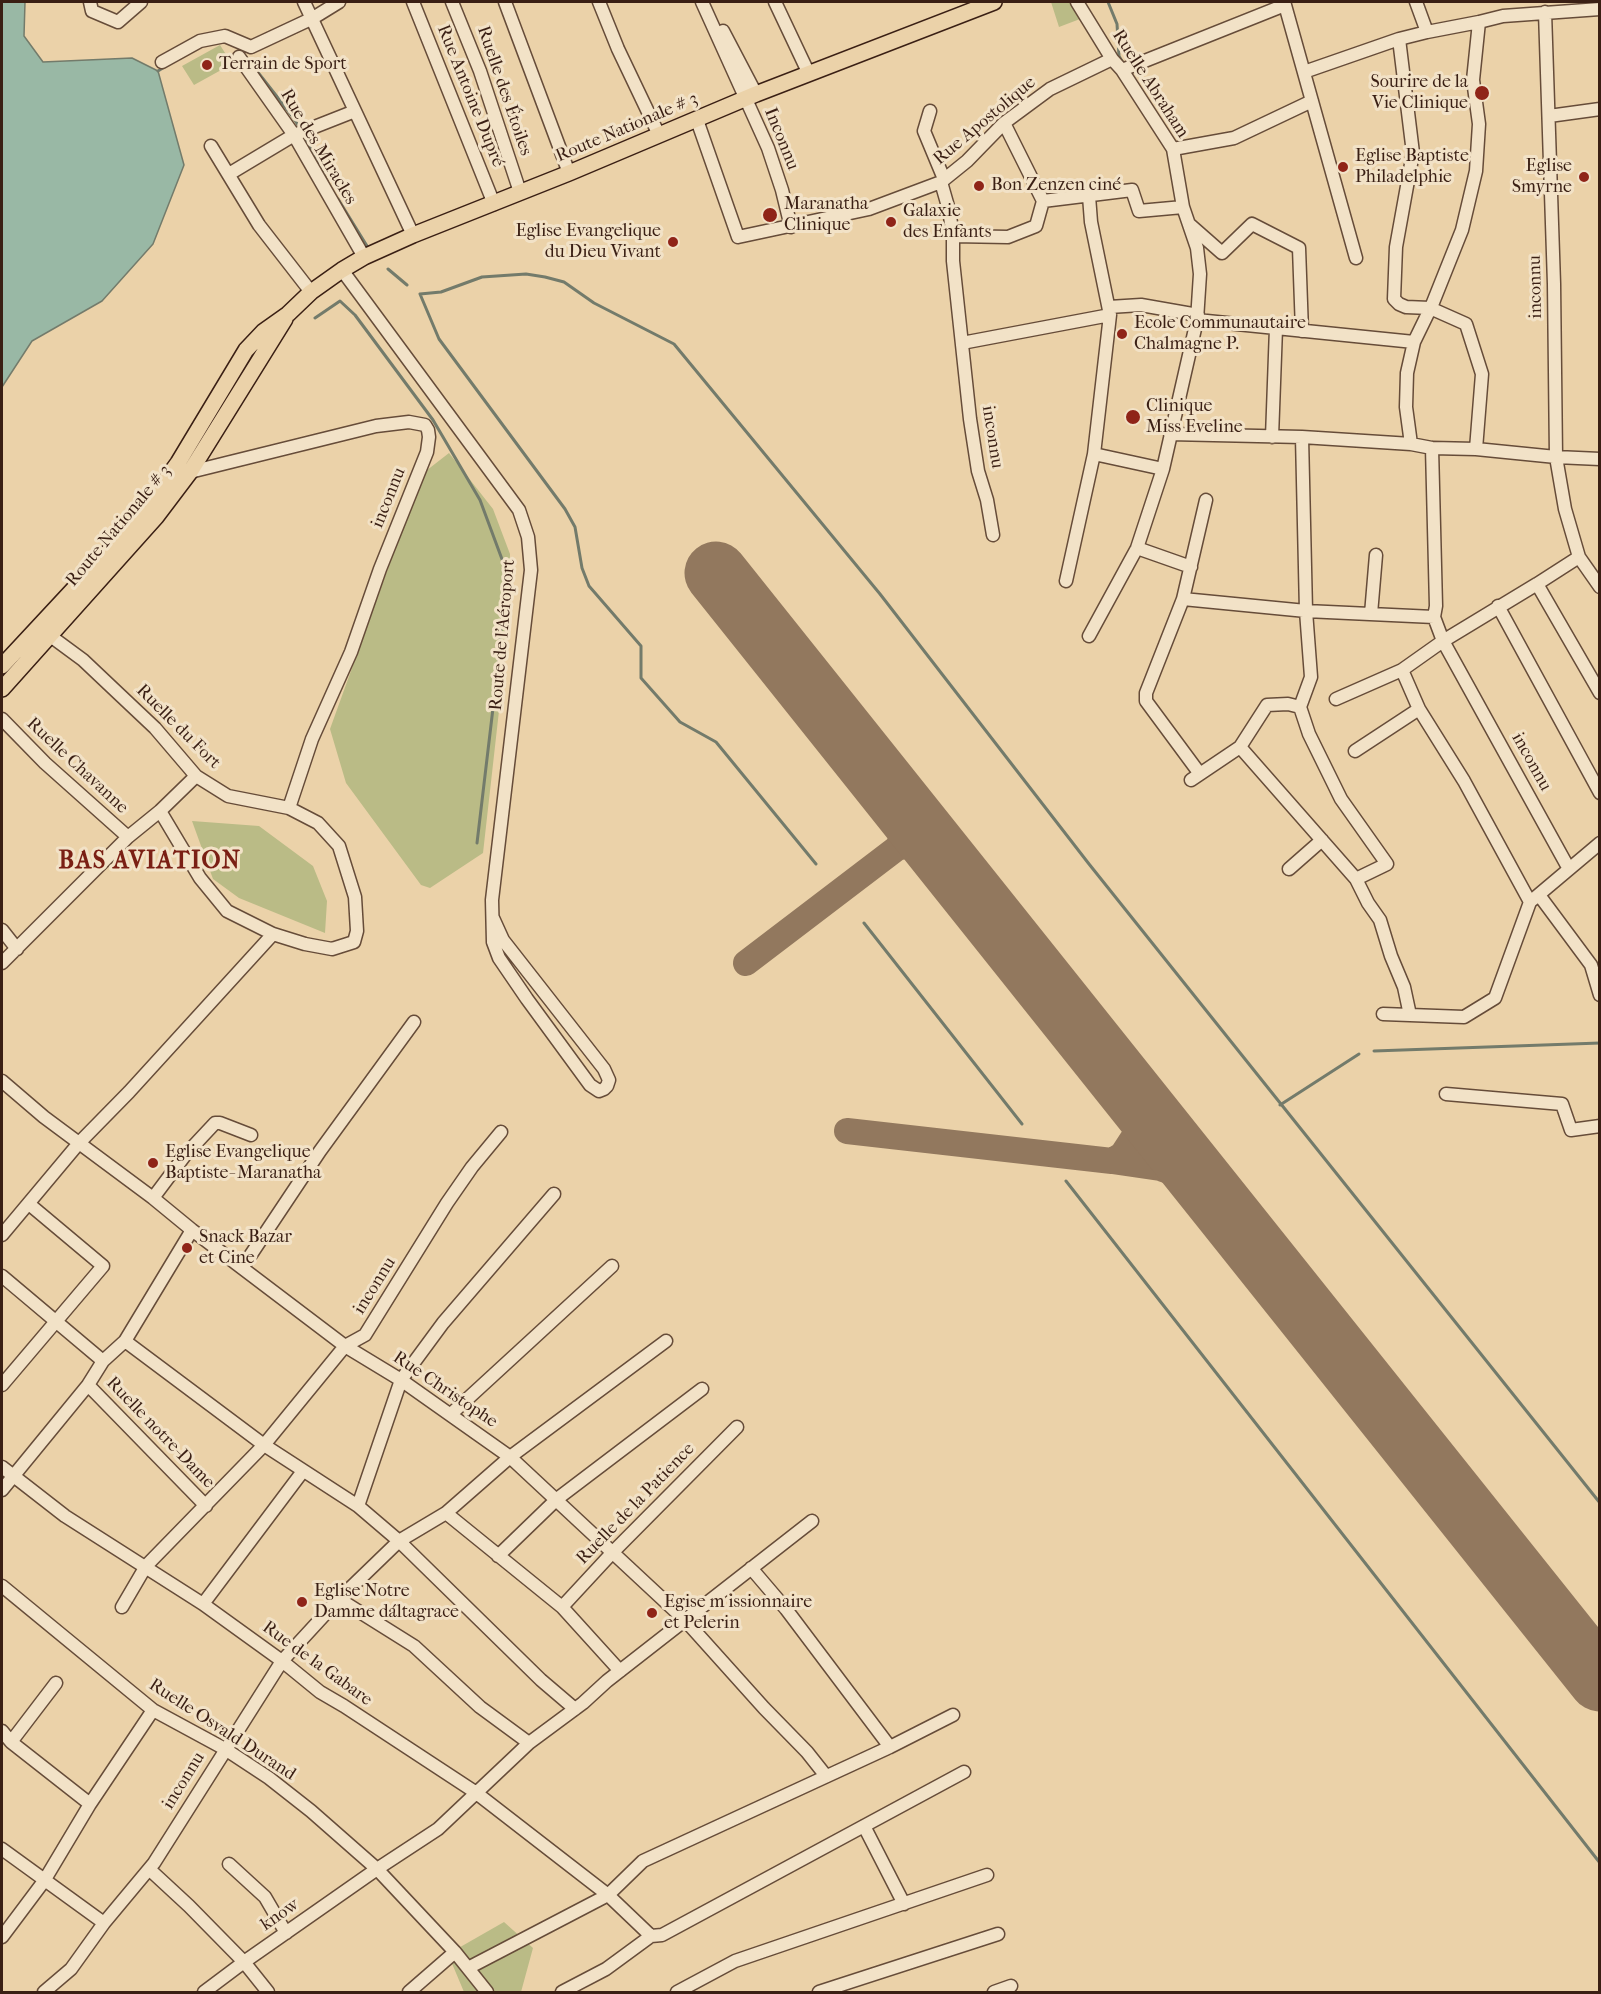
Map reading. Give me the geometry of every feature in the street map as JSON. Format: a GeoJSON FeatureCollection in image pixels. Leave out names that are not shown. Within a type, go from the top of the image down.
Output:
{"type":"FeatureCollection","features":[{"type":"Feature","properties":{"kind":"main road","name":"Route Nationale # 3"},"geometry":{"type":"LineString","coordinates":[[2,689],[44,632],[146,507],[178,463],[246,350],[264,331],[342,270],[364,257],[413,235],[494,204],[751,97],[994,2]]}},
{"type":"Feature","properties":{"kind":"main road","name":"Route Nationale # 3"},"geometry":{"type":"LineString","coordinates":[[2,666],[44,632],[156,517],[190,472],[288,314]]}},
{"type":"Feature","properties":{"kind":"street"},"geometry":{"type":"LineString","coordinates":[[90,2],[92,11],[118,22],[141,2]]}},
{"type":"Feature","properties":{"kind":"street"},"geometry":{"type":"LineString","coordinates":[[304,2],[314,18],[413,235]]}},
{"type":"Feature","properties":{"kind":"street"},"geometry":{"type":"LineString","coordinates":[[162,62],[200,41],[225,36],[251,47],[314,18],[339,2]]}},
{"type":"Feature","properties":{"kind":"street","name":"Rue Antoine Dupré"},"geometry":{"type":"LineString","coordinates":[[413,2],[494,204]]}},
{"type":"Feature","properties":{"kind":"street","name":"Ruelle des Étoiles"},"geometry":{"type":"LineString","coordinates":[[452,2],[480,71],[520,192]]}},
{"type":"Feature","properties":{"kind":"street"},"geometry":{"type":"LineString","coordinates":[[505,2],[569,173]]}},
{"type":"Feature","properties":{"kind":"street"},"geometry":{"type":"LineString","coordinates":[[599,2],[618,49],[659,135]]}},
{"type":"Feature","properties":{"kind":"street","name":"inconnu"},"geometry":{"type":"LineString","coordinates":[[702,2],[751,97]]}},
{"type":"Feature","properties":{"kind":"street","name":"inconnu"},"geometry":{"type":"LineString","coordinates":[[710,2],[751,97]]}},
{"type":"Feature","properties":{"kind":"street"},"geometry":{"type":"LineString","coordinates":[[775,2],[809,74]]}},
{"type":"Feature","properties":{"kind":"street","name":"Ruelle Abraham"},"geometry":{"type":"LineString","coordinates":[[1077,2],[1112,59],[1125,69],[1173,149],[1183,207],[1197,248],[1200,274],[1198,318],[1163,469],[1137,549],[1089,636]]}},
{"type":"Feature","properties":{"kind":"street"},"geometry":{"type":"LineString","coordinates":[[1416,2],[1427,32]]}},
{"type":"Feature","properties":{"kind":"street"},"geometry":{"type":"LineString","coordinates":[[1125,69],[1285,5],[1356,258]]}},
{"type":"Feature","properties":{"kind":"street"},"geometry":{"type":"LineString","coordinates":[[1304,72],[1399,39],[1427,32],[1503,16],[1599,9]]}},
{"type":"Feature","properties":{"kind":"street","name":"inconnu"},"geometry":{"type":"LineString","coordinates":[[1545,12],[1554,284],[1556,458],[1565,508],[1579,557],[1599,587]]}},
{"type":"Feature","properties":{"kind":"street"},"geometry":{"type":"LineString","coordinates":[[1411,444],[1406,406],[1407,373],[1414,342],[1462,230],[1476,171],[1479,124],[1473,80],[1479,22]]}},
{"type":"Feature","properties":{"kind":"street"},"geometry":{"type":"LineString","coordinates":[[1399,39],[1413,153],[1396,247],[1394,299],[1406,307],[1430,308],[1466,324],[1482,374],[1476,449]]}},
{"type":"Feature","properties":{"kind":"street","name":"Rue des Miracles"},"geometry":{"type":"LineString","coordinates":[[239,57],[299,134],[364,257]]}},
{"type":"Feature","properties":{"kind":"street","name":"Rue Apostolique"},"geometry":{"type":"LineString","coordinates":[[697,120],[738,237],[868,209],[942,181],[1004,123],[1050,89],[1112,59]]}},
{"type":"Feature","properties":{"kind":"street","name":"Inconnu"},"geometry":{"type":"LineString","coordinates":[[751,97],[782,190],[790,227]]}},
{"type":"Feature","properties":{"kind":"street"},"geometry":{"type":"LineString","coordinates":[[1173,149],[1234,138],[1312,100]]}},
{"type":"Feature","properties":{"kind":"street"},"geometry":{"type":"LineString","coordinates":[[1549,116],[1599,109]]}},
{"type":"Feature","properties":{"kind":"street"},"geometry":{"type":"LineString","coordinates":[[229,174],[299,134],[355,111]]}},
{"type":"Feature","properties":{"kind":"street"},"geometry":{"type":"LineString","coordinates":[[930,111],[924,131],[942,181]]}},
{"type":"Feature","properties":{"kind":"street"},"geometry":{"type":"LineString","coordinates":[[953,236],[1008,237],[1036,226],[1043,201],[1004,123]]}},
{"type":"Feature","properties":{"kind":"street"},"geometry":{"type":"LineString","coordinates":[[211,146],[259,225],[311,292]]}},
{"type":"Feature","properties":{"kind":"street","name":"inconnu"},"geometry":{"type":"LineString","coordinates":[[942,181],[953,236],[953,261],[973,440],[993,535]]}},
{"type":"Feature","properties":{"kind":"street"},"geometry":{"type":"LineString","coordinates":[[1043,201],[1132,190],[1139,211],[1183,207]]}},
{"type":"Feature","properties":{"kind":"street"},"geometry":{"type":"LineString","coordinates":[[1066,581],[1094,454],[1110,311],[1091,222],[1089,196]]}},
{"type":"Feature","properties":{"kind":"street"},"geometry":{"type":"LineString","coordinates":[[1190,224],[1222,252],[1252,224],[1299,248],[1302,331]]}},
{"type":"Feature","properties":{"kind":"street","name":"Route de l'Aéroport"},"geometry":{"type":"LineString","coordinates":[[342,270],[519,510],[528,537],[531,570],[492,900],[493,942],[499,958],[590,1085],[598,1091],[604,1089],[608,1086],[609,1080],[604,1069],[503,940],[493,918]]}},
{"type":"Feature","properties":{"kind":"street"},"geometry":{"type":"LineString","coordinates":[[962,343],[1141,305],[1198,318],[1414,342]]}},
{"type":"Feature","properties":{"kind":"street"},"geometry":{"type":"LineString","coordinates":[[1272,437],[1276,328]]}},
{"type":"Feature","properties":{"kind":"street","name":"inconnu"},"geometry":{"type":"LineString","coordinates":[[190,472],[376,426],[409,422],[425,425],[428,430],[427,452],[380,569],[351,652],[312,739],[289,808]]}},
{"type":"Feature","properties":{"kind":"street"},"geometry":{"type":"LineString","coordinates":[[1170,434],[1302,437],[1411,444],[1432,448],[1476,449],[1556,458],[1599,459]]}},
{"type":"Feature","properties":{"kind":"street"},"geometry":{"type":"LineString","coordinates":[[1302,437],[1306,611],[1311,677],[1300,707],[1309,734],[1341,799],[1387,864],[1356,879]]}},
{"type":"Feature","properties":{"kind":"street","name":"inconnu"},"geometry":{"type":"LineString","coordinates":[[1432,448],[1436,606],[1434,617],[1443,641],[1569,869]]}},
{"type":"Feature","properties":{"kind":"street"},"geometry":{"type":"LineString","coordinates":[[1094,454],[1163,469]]}},
{"type":"Feature","properties":{"kind":"street"},"geometry":{"type":"LineString","coordinates":[[1206,500],[1183,599],[1146,693],[1146,701],[1178,746],[1196,777],[1240,747],[1267,705],[1288,704],[1300,707]]}},
{"type":"Feature","properties":{"kind":"street"},"geometry":{"type":"LineString","coordinates":[[1137,549],[1191,567]]}},
{"type":"Feature","properties":{"kind":"street"},"geometry":{"type":"LineString","coordinates":[[1371,614],[1376,555]]}},
{"type":"Feature","properties":{"kind":"street"},"geometry":{"type":"LineString","coordinates":[[1336,699],[1402,670],[1443,641],[1579,557]]}},
{"type":"Feature","properties":{"kind":"street"},"geometry":{"type":"LineString","coordinates":[[1538,584],[1599,693]]}},
{"type":"Feature","properties":{"kind":"street"},"geometry":{"type":"LineString","coordinates":[[1183,599],[1306,611],[1434,617]]}},
{"type":"Feature","properties":{"kind":"street"},"geometry":{"type":"LineString","coordinates":[[1498,606],[1599,793]]}},
{"type":"Feature","properties":{"kind":"street","name":"Ruelle du Fort"},"geometry":{"type":"LineString","coordinates":[[44,632],[83,660],[155,728],[196,776],[228,796],[289,808],[318,823],[339,846],[355,897],[357,931],[354,942],[332,949],[305,944],[273,934],[227,911],[200,878],[160,811]]}},
{"type":"Feature","properties":{"kind":"street"},"geometry":{"type":"LineString","coordinates":[[1402,670],[1419,710],[1535,898],[1595,963],[1599,995]]}},
{"type":"Feature","properties":{"kind":"street"},"geometry":{"type":"LineString","coordinates":[[1355,751],[1419,710]]}},
{"type":"Feature","properties":{"kind":"street","name":"Ruelle Chavanne"},"geometry":{"type":"LineString","coordinates":[[2,719],[45,763],[128,837]]}},
{"type":"Feature","properties":{"kind":"street"},"geometry":{"type":"LineString","coordinates":[[1240,747],[1356,879],[1380,920],[1404,987],[1410,1015]]}},
{"type":"Feature","properties":{"kind":"street"},"geometry":{"type":"LineString","coordinates":[[2,963],[128,837],[160,811],[196,776]]}},
{"type":"Feature","properties":{"kind":"street"},"geometry":{"type":"LineString","coordinates":[[1288,869],[1322,840]]}},
{"type":"Feature","properties":{"kind":"street"},"geometry":{"type":"LineString","coordinates":[[1383,1014],[1464,1017],[1495,998],[1535,898],[1599,843]]}},
{"type":"Feature","properties":{"kind":"street"},"geometry":{"type":"LineString","coordinates":[[2,930],[17,949]]}},
{"type":"Feature","properties":{"kind":"street"},"geometry":{"type":"LineString","coordinates":[[2,1235],[79,1143],[129,1092],[273,934]]}},
{"type":"Feature","properties":{"kind":"street"},"geometry":{"type":"LineString","coordinates":[[242,1268],[320,1151],[414,1022]]}},
{"type":"Feature","properties":{"kind":"street","name":"Rue Christophe"},"geometry":{"type":"LineString","coordinates":[[2,1081],[79,1143],[345,1346],[401,1380],[510,1457],[685,1620],[807,1752],[826,1776]]}},
{"type":"Feature","properties":{"kind":"street"},"geometry":{"type":"LineString","coordinates":[[1446,1094],[1562,1104],[1571,1130],[1599,1126]]}},
{"type":"Feature","properties":{"kind":"street"},"geometry":{"type":"LineString","coordinates":[[153,1198],[186,1154],[215,1123],[251,1135]]}},
{"type":"Feature","properties":{"kind":"street","name":"inconnu"},"geometry":{"type":"LineString","coordinates":[[122,1607],[146,1566],[264,1445],[345,1346],[365,1335],[447,1203],[472,1167],[501,1132]]}},
{"type":"Feature","properties":{"kind":"street"},"geometry":{"type":"LineString","coordinates":[[358,1506],[401,1380],[443,1323],[554,1194]]}},
{"type":"Feature","properties":{"kind":"street"},"geometry":{"type":"LineString","coordinates":[[2,1385],[103,1266],[29,1204]]}},
{"type":"Feature","properties":{"kind":"street"},"geometry":{"type":"LineString","coordinates":[[2,1490],[88,1385],[103,1361],[125,1341],[192,1230]]}},
{"type":"Feature","properties":{"kind":"street"},"geometry":{"type":"LineString","coordinates":[[451,1414],[612,1266]]}},
{"type":"Feature","properties":{"kind":"street","name":"Ruelle notre-Dame"},"geometry":{"type":"LineString","coordinates":[[2,1276],[103,1361]]}},
{"type":"Feature","properties":{"kind":"street"},"geometry":{"type":"LineString","coordinates":[[125,1341],[264,1445],[358,1506],[399,1541],[541,1680],[579,1706]]}},
{"type":"Feature","properties":{"kind":"street","name":"inconnu"},"geometry":{"type":"LineString","coordinates":[[44,1992],[71,1969],[104,1923],[149,1869],[282,1661],[339,1599],[399,1541],[446,1513],[510,1457],[666,1341]]}},
{"type":"Feature","properties":{"kind":"street","name":"Ruelle notre-Dame"},"geometry":{"type":"LineString","coordinates":[[88,1385],[206,1506]]}},
{"type":"Feature","properties":{"kind":"street"},"geometry":{"type":"LineString","coordinates":[[498,1556],[557,1500],[702,1389]]}},
{"type":"Feature","properties":{"kind":"street","name":"Ruelle de la Patience"},"geometry":{"type":"LineString","coordinates":[[562,1607],[737,1427]]}},
{"type":"Feature","properties":{"kind":"street","name":"Rue de la Gabare"},"geometry":{"type":"LineString","coordinates":[[2,1467],[65,1516],[203,1604],[282,1661],[320,1692],[475,1792],[608,1895],[651,1936]]}},
{"type":"Feature","properties":{"kind":"street"},"geometry":{"type":"LineString","coordinates":[[203,1604],[303,1471]]}},
{"type":"Feature","properties":{"kind":"street"},"geometry":{"type":"LineString","coordinates":[[446,1513],[562,1607],[620,1671]]}},
{"type":"Feature","properties":{"kind":"street"},"geometry":{"type":"LineString","coordinates":[[377,1869],[438,1829],[529,1743],[812,1521]]}},
{"type":"Feature","properties":{"kind":"street"},"geometry":{"type":"LineString","coordinates":[[751,1568],[786,1609],[890,1747]]}},
{"type":"Feature","properties":{"kind":"street","name":"Ruelle Osvald Durand"},"geometry":{"type":"LineString","coordinates":[[2,1586],[153,1710],[225,1749],[269,1778],[311,1810],[377,1869],[454,1952],[487,1992]]}},
{"type":"Feature","properties":{"kind":"street"},"geometry":{"type":"LineString","coordinates":[[339,1599],[414,1646],[480,1707],[529,1743]]}},
{"type":"Feature","properties":{"kind":"street"},"geometry":{"type":"LineString","coordinates":[[11,1742],[56,1683]]}},
{"type":"Feature","properties":{"kind":"street"},"geometry":{"type":"LineString","coordinates":[[2,1937],[44,1881],[90,1804],[153,1710]]}},
{"type":"Feature","properties":{"kind":"street"},"geometry":{"type":"LineString","coordinates":[[468,1968],[608,1895],[643,1861],[890,1747],[953,1715]]}},
{"type":"Feature","properties":{"kind":"street"},"geometry":{"type":"LineString","coordinates":[[2,1731],[11,1742],[90,1804]]}},
{"type":"Feature","properties":{"kind":"street"},"geometry":{"type":"LineString","coordinates":[[562,1992],[606,1969],[651,1936],[662,1935],[964,1772]]}},
{"type":"Feature","properties":{"kind":"street"},"geometry":{"type":"LineString","coordinates":[[864,1826],[904,1904]]}},
{"type":"Feature","properties":{"kind":"street"},"geometry":{"type":"LineString","coordinates":[[2,1849],[104,1923]]}},
{"type":"Feature","properties":{"kind":"street"},"geometry":{"type":"LineString","coordinates":[[229,1864],[265,1897],[286,1933]]}},
{"type":"Feature","properties":{"kind":"street"},"geometry":{"type":"LineString","coordinates":[[149,1869],[244,1962],[268,1992]]}},
{"type":"Feature","properties":{"kind":"street","name":"know"},"geometry":{"type":"LineString","coordinates":[[204,1992],[377,1869]]}},
{"type":"Feature","properties":{"kind":"street"},"geometry":{"type":"LineString","coordinates":[[677,1992],[735,1961],[987,1875]]}},
{"type":"Feature","properties":{"kind":"street"},"geometry":{"type":"LineString","coordinates":[[819,1992],[998,1934]]}},
{"type":"Feature","properties":{"kind":"street"},"geometry":{"type":"LineString","coordinates":[[409,1992],[454,1952]]}},
{"type":"Feature","properties":{"kind":"street"},"geometry":{"type":"LineString","coordinates":[[994,1992],[1011,1986]]}},
{"type":"Feature","properties":{"kind":"green space"},"geometry":{"type":"Polygon","coordinates":[[[1051,2],[1071,2],[1080,19],[1059,27],[1051,2]]]}},
{"type":"Feature","properties":{"kind":"green space","name":"Terrain de Sport"},"geometry":{"type":"Polygon","coordinates":[[[220,45],[232,64],[194,85],[182,66],[220,45]]]}},
{"type":"Feature","properties":{"kind":"green space"},"geometry":{"type":"Polygon","coordinates":[[[449,453],[493,509],[510,554],[509,622],[483,853],[430,888],[421,885],[346,783],[330,729],[422,474],[449,453]]]}},
{"type":"Feature","properties":{"kind":"green space"},"geometry":{"type":"Polygon","coordinates":[[[192,821],[259,826],[313,866],[327,901],[325,933],[239,898],[213,879],[192,821]]]}},
{"type":"Feature","properties":{"kind":"green space"},"geometry":{"type":"Polygon","coordinates":[[[504,1922],[533,1948],[521,1992],[464,1992],[448,1954],[504,1922]]]}},
{"type":"Feature","properties":{"kind":"shaded area"},"geometry":{"type":"Polygon","coordinates":[[[2,2],[25,2],[24,36],[43,62],[132,58],[158,71],[184,165],[153,244],[102,301],[32,341],[2,387],[2,2]]]}},
{"type":"Feature","properties":{"kind":"waterway"},"geometry":{"type":"LineString","coordinates":[[1108,2],[1117,24],[1119,56],[1123,63]]}},
{"type":"Feature","properties":{"kind":"waterway"},"geometry":{"type":"LineString","coordinates":[[238,47],[301,130]]}},
{"type":"Feature","properties":{"kind":"waterway"},"geometry":{"type":"LineString","coordinates":[[158,71],[166,66]]}},
{"type":"Feature","properties":{"kind":"waterway"},"geometry":{"type":"LineString","coordinates":[[304,136],[327,181]]}},
{"type":"Feature","properties":{"kind":"waterway"},"geometry":{"type":"LineString","coordinates":[[338,199],[367,246]]}},
{"type":"Feature","properties":{"kind":"waterway"},"geometry":{"type":"LineString","coordinates":[[388,269],[407,285]]}},
{"type":"Feature","properties":{"kind":"waterway"},"geometry":{"type":"LineString","coordinates":[[816,864],[716,742],[680,722],[641,678],[641,646],[589,586],[582,568],[575,527],[565,509],[439,339],[420,294],[441,292],[482,277],[526,274],[545,277],[564,282],[594,303],[674,344],[880,594],[1089,864],[1600,1503]]}},
{"type":"Feature","properties":{"kind":"waterway"},"geometry":{"type":"LineString","coordinates":[[315,318],[340,301],[355,315],[433,420],[480,500],[506,570],[498,666],[477,843]]}},
{"type":"Feature","properties":{"kind":"waterway"},"geometry":{"type":"LineString","coordinates":[[864,923],[1022,1124]]}},
{"type":"Feature","properties":{"kind":"waterway"},"geometry":{"type":"LineString","coordinates":[[1374,1051],[1600,1043]]}},
{"type":"Feature","properties":{"kind":"waterway"},"geometry":{"type":"LineString","coordinates":[[1280,1105],[1359,1054]]}},
{"type":"Feature","properties":{"kind":"waterway"},"geometry":{"type":"LineString","coordinates":[[1066,1181],[1600,1863]]}},
{"type":"Feature","properties":{"kind":"taxiway"},"geometry":{"type":"LineString","coordinates":[[746,963],[897,848],[906,833],[903,806]]}},
{"type":"Feature","properties":{"kind":"taxiway"},"geometry":{"type":"LineString","coordinates":[[897,848],[918,842],[940,853]]}},
{"type":"Feature","properties":{"kind":"taxiway"},"geometry":{"type":"LineString","coordinates":[[1112,1161],[1122,1155],[1137,1132],[1140,1118],[1138,1102]]}},
{"type":"Feature","properties":{"kind":"taxiway"},"geometry":{"type":"LineString","coordinates":[[847,1131],[1160,1168],[1203,1183]]}},
{"type":"Feature","properties":{"kind":"runway"},"geometry":{"type":"LineString","coordinates":[[716,573],[1600,1680]]}},
{"type":"Feature","properties":{"kind":"place","name":"Terrain de Sport"},"geometry":{"type":"Point","coordinates":[207,65]}},
{"type":"Feature","properties":{"kind":"place","name":"Sourire de la Vie Clinique"},"geometry":{"type":"Point","coordinates":[1482,93]}},
{"type":"Feature","properties":{"kind":"place","name":"Eglise Baptiste Philadelphie"},"geometry":{"type":"Point","coordinates":[1343,167]}},
{"type":"Feature","properties":{"kind":"place","name":"Eglise Smyrne"},"geometry":{"type":"Point","coordinates":[1584,177]}},
{"type":"Feature","properties":{"kind":"place","name":"Bon Zenzen ciné"},"geometry":{"type":"Point","coordinates":[979,186]}},
{"type":"Feature","properties":{"kind":"place","name":"Maranatha Clinique"},"geometry":{"type":"Point","coordinates":[770,215]}},
{"type":"Feature","properties":{"kind":"place","name":"Galaxie des Enfants"},"geometry":{"type":"Point","coordinates":[891,222]}},
{"type":"Feature","properties":{"kind":"place","name":"Eglise Evangelique du Dieu Vivant"},"geometry":{"type":"Point","coordinates":[673,242]}},
{"type":"Feature","properties":{"kind":"place","name":"Ecole Communautaire Chalmagne P."},"geometry":{"type":"Point","coordinates":[1122,334]}},
{"type":"Feature","properties":{"kind":"place","name":"Clinique Miss Eveline"},"geometry":{"type":"Point","coordinates":[1133,417]}},
{"type":"Feature","properties":{"kind":"place","name":"Eglise Evangelique Baptiste- Maranatha"},"geometry":{"type":"Point","coordinates":[153,1163]}},
{"type":"Feature","properties":{"kind":"place","name":"Snack Bazar et Cine"},"geometry":{"type":"Point","coordinates":[187,1248]}},
{"type":"Feature","properties":{"kind":"place","name":"Eglise Notre Damme dáltagrace"},"geometry":{"type":"Point","coordinates":[302,1602]}},
{"type":"Feature","properties":{"kind":"place","name":"Egise m issionnaire et Pelerin"},"geometry":{"type":"Point","coordinates":[652,1613]}},
{"type":"Feature","properties":{"kind":"district","name":"BAS AVIATION"},"geometry":{"type":"Point","coordinates":[150,862]}}]}
